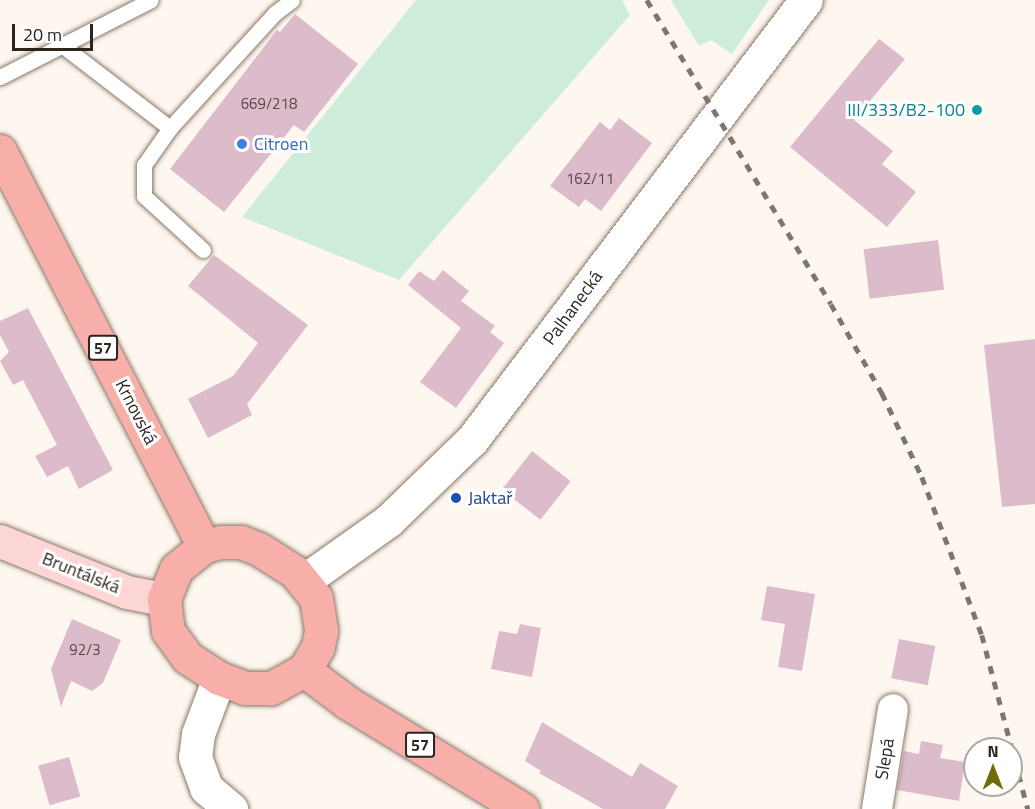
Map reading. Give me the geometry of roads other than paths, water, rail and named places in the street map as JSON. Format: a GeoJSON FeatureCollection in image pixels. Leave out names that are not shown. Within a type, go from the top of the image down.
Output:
{"type":"FeatureCollection","features":[{"type":"Feature","properties":{"kind":"main road","name":"Krnovská"},"geometry":{"type":"LineString","coordinates":[[0,151],[204,546]]}},
{"type":"Feature","properties":{"kind":"main road","name":"Bruntálská"},"geometry":{"type":"LineString","coordinates":[[0,541],[127,592],[164,599]]}},
{"type":"Feature","properties":{"kind":"main road"},"geometry":{"type":"LineString","coordinates":[[241,542],[259,549],[305,580],[316,598],[321,631],[318,647],[304,670],[285,682],[260,690],[219,678],[176,645],[164,615],[164,599],[176,569],[204,546],[241,542]]}},
{"type":"Feature","properties":{"kind":"main road","name":"57"},"geometry":{"type":"LineString","coordinates":[[304,670],[348,703],[522,809]]}},
{"type":"Feature","properties":{"kind":"street","name":"Palhanecká"},"geometry":{"type":"LineString","coordinates":[[305,580],[342,555],[413,500],[472,440],[806,0]]}},
{"type":"Feature","properties":{"kind":"street"},"geometry":{"type":"LineString","coordinates":[[216,805],[199,773],[195,748],[219,678]]}},
{"type":"Feature","properties":{"kind":"street","name":"Slepá"},"geometry":{"type":"LineString","coordinates":[[877,809],[893,709]]}},
{"type":"Feature","properties":{"kind":"lane"},"geometry":{"type":"LineString","coordinates":[[0,77],[151,0]]}},
{"type":"Feature","properties":{"kind":"lane"},"geometry":{"type":"LineString","coordinates":[[203,250],[144,196],[144,165],[170,128],[275,13],[292,0]]}},
{"type":"Feature","properties":{"kind":"lane"},"geometry":{"type":"LineString","coordinates":[[63,46],[170,128]]}},
{"type":"Feature","properties":{"kind":"railway"},"geometry":{"type":"LineString","coordinates":[[647,0],[831,304],[882,393],[922,477],[982,635],[1028,809]]}},
{"type":"Feature","properties":{"kind":"place","name":"III/333/B2-100"},"geometry":{"type":"Point","coordinates":[977,110]}},
{"type":"Feature","properties":{"kind":"place","name":"Citroen"},"geometry":{"type":"Point","coordinates":[242,144]}},
{"type":"Feature","properties":{"kind":"place","name":"Jaktař"},"geometry":{"type":"Point","coordinates":[456,498]}}]}
